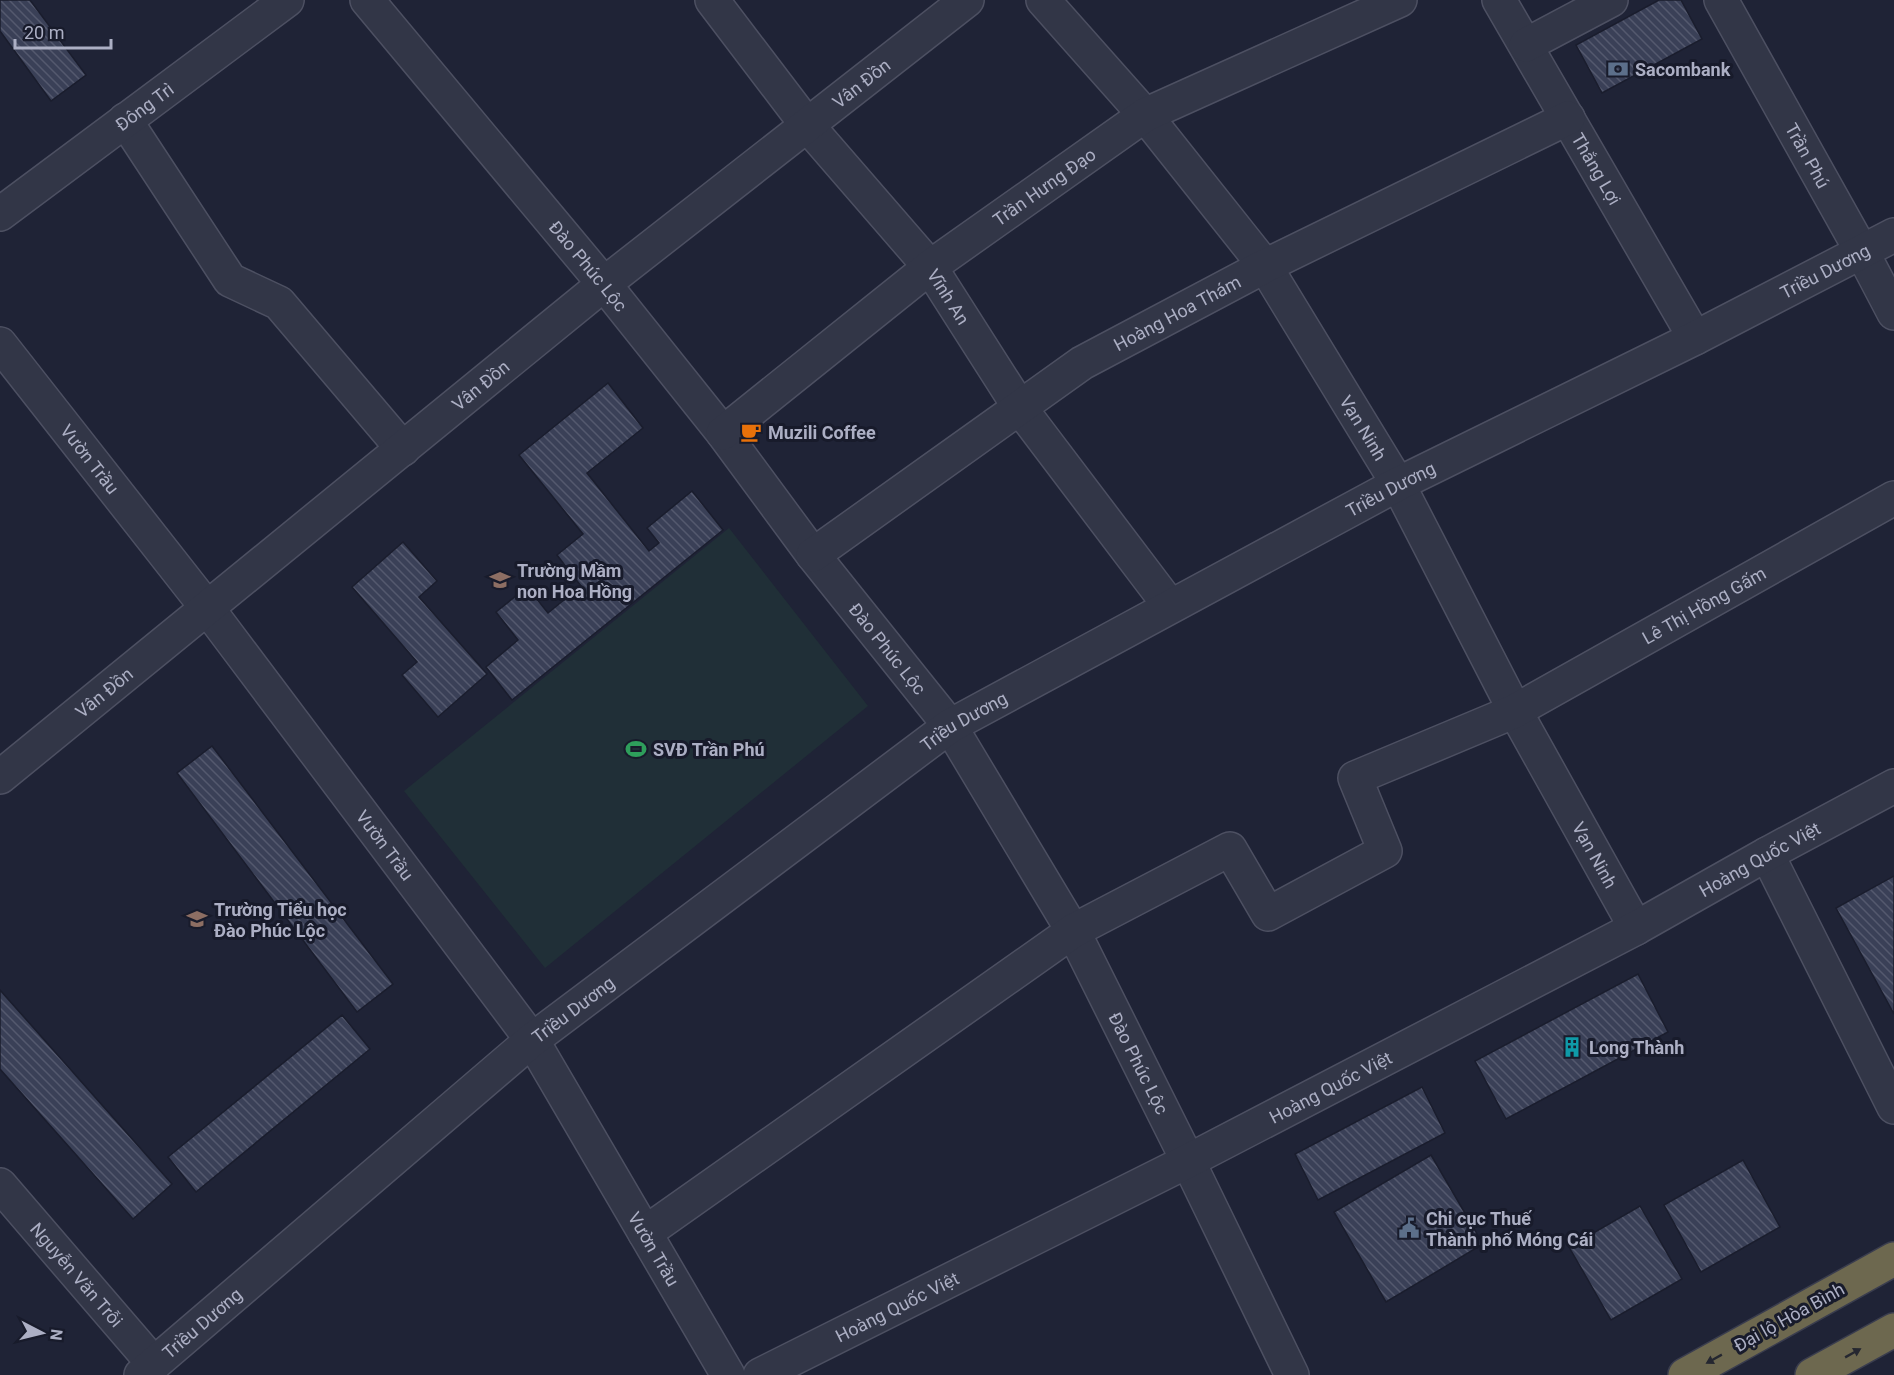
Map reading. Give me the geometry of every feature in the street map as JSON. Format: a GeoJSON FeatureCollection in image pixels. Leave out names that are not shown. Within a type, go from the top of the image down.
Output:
{"type":"FeatureCollection","features":[{"type":"Feature","properties":{"kind":"highway","name":"Đại lộ Hòa Bình"},"geometry":{"type":"LineString","coordinates":[[1685,1375],[1894,1259]]}},
{"type":"Feature","properties":{"kind":"highway"},"geometry":{"type":"LineString","coordinates":[[1812,1375],[1894,1330]]}},
{"type":"Feature","properties":{"kind":"street","name":"Đông Trì"},"geometry":{"type":"LineString","coordinates":[[0,214],[288,0]]}},
{"type":"Feature","properties":{"kind":"street","name":"Đào Phúc Lộc"},"geometry":{"type":"LineString","coordinates":[[367,0],[604,284],[723,433],[813,555],[950,726],[1073,931],[1292,1375]]}},
{"type":"Feature","properties":{"kind":"street","name":"Vĩnh An"},"geometry":{"type":"LineString","coordinates":[[712,0],[807,125],[930,267],[1020,408],[1170,606]]}},
{"type":"Feature","properties":{"kind":"street","name":"Vân Đồn"},"geometry":{"type":"LineString","coordinates":[[0,777],[604,284],[966,0]]}},
{"type":"Feature","properties":{"kind":"street","name":"Vạn Ninh"},"geometry":{"type":"LineString","coordinates":[[1043,0],[1145,115],[1265,266],[1398,484],[1515,711],[1636,928]]}},
{"type":"Feature","properties":{"kind":"street","name":"Trần Hưng Đạo"},"geometry":{"type":"LineString","coordinates":[[723,433],[930,267],[1145,115],[1400,0]]}},
{"type":"Feature","properties":{"kind":"street","name":"Thắng Lợi"},"geometry":{"type":"LineString","coordinates":[[1499,0],[1695,338]]}},
{"type":"Feature","properties":{"kind":"street"},"geometry":{"type":"LineString","coordinates":[[1526,45],[1611,0]]}},
{"type":"Feature","properties":{"kind":"street","name":"Trần Phú"},"geometry":{"type":"LineString","coordinates":[[1721,0],[1894,313]]}},
{"type":"Feature","properties":{"kind":"street","name":"Hoàng Hoa Thám"},"geometry":{"type":"LineString","coordinates":[[813,555],[1082,363],[1265,266],[1568,118]]}},
{"type":"Feature","properties":{"kind":"street"},"geometry":{"type":"LineString","coordinates":[[125,120],[230,280],[279,303],[404,449]]}},
{"type":"Feature","properties":{"kind":"street","name":"Triều Dương"},"geometry":{"type":"LineString","coordinates":[[147,1370],[532,1040],[950,726],[1398,484],[1695,338],[1894,235]]}},
{"type":"Feature","properties":{"kind":"street","name":"Vườn Trầu"},"geometry":{"type":"LineString","coordinates":[[0,344],[208,609],[532,1040],[728,1375]]}},
{"type":"Feature","properties":{"kind":"street","name":"Lê Thị Hồng Gấm"},"geometry":{"type":"LineString","coordinates":[[1073,931],[1230,849],[1268,914],[1384,851],[1355,778],[1515,711],[1894,498]]}},
{"type":"Feature","properties":{"kind":"street","name":"Hoàng Quốc Việt"},"geometry":{"type":"LineString","coordinates":[[760,1375],[1188,1161],[1636,928],[1894,786]]}},
{"type":"Feature","properties":{"kind":"street"},"geometry":{"type":"LineString","coordinates":[[1767,854],[1894,1107]]}},
{"type":"Feature","properties":{"kind":"street"},"geometry":{"type":"LineString","coordinates":[[645,1233],[1073,931]]}},
{"type":"Feature","properties":{"kind":"street","name":"Nguyễn Văn Trỗi"},"geometry":{"type":"LineString","coordinates":[[0,1185],[147,1370]]}},
{"type":"Feature","properties":{"kind":"shaded area","name":"SVĐ Trần Phú"},"geometry":{"type":"Polygon","coordinates":[[[729,528],[868,706],[545,968],[404,791],[729,528]]]}},
{"type":"Feature","properties":{"kind":"building"},"geometry":{"type":"Polygon","coordinates":[[[0,0],[30,0],[86,75],[51,101],[0,31],[0,0]]]}},
{"type":"Feature","properties":{"kind":"building","name":"Sacombank"},"geometry":{"type":"Polygon","coordinates":[[[1659,0],[1681,0],[1702,39],[1602,93],[1576,45],[1659,0]]]}},
{"type":"Feature","properties":{"kind":"building"},"geometry":{"type":"Polygon","coordinates":[[[608,383],[643,428],[587,473],[649,551],[659,543],[647,528],[692,491],[723,530],[512,700],[486,667],[518,640],[496,612],[527,587],[548,613],[581,586],[557,555],[583,534],[519,455],[608,383]]]}},
{"type":"Feature","properties":{"kind":"building"},"geometry":{"type":"Polygon","coordinates":[[[403,542],[437,581],[419,597],[487,674],[438,717],[402,675],[417,662],[352,587],[403,542]]]}},
{"type":"Feature","properties":{"kind":"building"},"geometry":{"type":"Polygon","coordinates":[[[212,746],[393,984],[357,1012],[177,773],[212,746]]]}},
{"type":"Feature","properties":{"kind":"building"},"geometry":{"type":"Polygon","coordinates":[[[1894,876],[1894,1014],[1836,908],[1894,876]]]}},
{"type":"Feature","properties":{"kind":"building","name":"Long Thành"},"geometry":{"type":"Polygon","coordinates":[[[1638,974],[1668,1032],[1506,1119],[1475,1061],[1638,974]]]}},
{"type":"Feature","properties":{"kind":"building"},"geometry":{"type":"Polygon","coordinates":[[[0,990],[172,1184],[133,1219],[0,1069],[0,990]]]}},
{"type":"Feature","properties":{"kind":"building"},"geometry":{"type":"Polygon","coordinates":[[[342,1015],[370,1049],[196,1192],[168,1157],[342,1015]]]}},
{"type":"Feature","properties":{"kind":"building"},"geometry":{"type":"Polygon","coordinates":[[[1422,1087],[1445,1133],[1318,1200],[1295,1154],[1422,1087]]]}},
{"type":"Feature","properties":{"kind":"building","name":"Chi cục Thuế Thành phố Móng Cái"},"geometry":{"type":"Polygon","coordinates":[[[1431,1155],[1483,1244],[1386,1302],[1334,1212],[1431,1155]]]}},
{"type":"Feature","properties":{"kind":"building"},"geometry":{"type":"Polygon","coordinates":[[[1743,1160],[1780,1227],[1701,1272],[1664,1205],[1743,1160]]]}},
{"type":"Feature","properties":{"kind":"building"},"geometry":{"type":"Polygon","coordinates":[[[1640,1206],[1682,1279],[1611,1320],[1569,1247],[1640,1206]]]}},
{"type":"Feature","properties":{"kind":"place","name":"Sacombank"},"geometry":{"type":"Point","coordinates":[1618,69]}},
{"type":"Feature","properties":{"kind":"place","name":"Muzili Coffee"},"geometry":{"type":"Point","coordinates":[751,432]}},
{"type":"Feature","properties":{"kind":"place","name":"Trường Mầm non Hoa Hồng"},"geometry":{"type":"Point","coordinates":[500,580]}},
{"type":"Feature","properties":{"kind":"place","name":"SVĐ Trần Phú"},"geometry":{"type":"Point","coordinates":[636,749]}},
{"type":"Feature","properties":{"kind":"place","name":"Trường Tiểu học Đào Phúc Lộc"},"geometry":{"type":"Point","coordinates":[197,919]}},
{"type":"Feature","properties":{"kind":"place","name":"Long Thành"},"geometry":{"type":"Point","coordinates":[1572,1047]}},
{"type":"Feature","properties":{"kind":"place","name":"Chi cục Thuế Thành phố Móng Cái"},"geometry":{"type":"Point","coordinates":[1409,1228]}}]}
